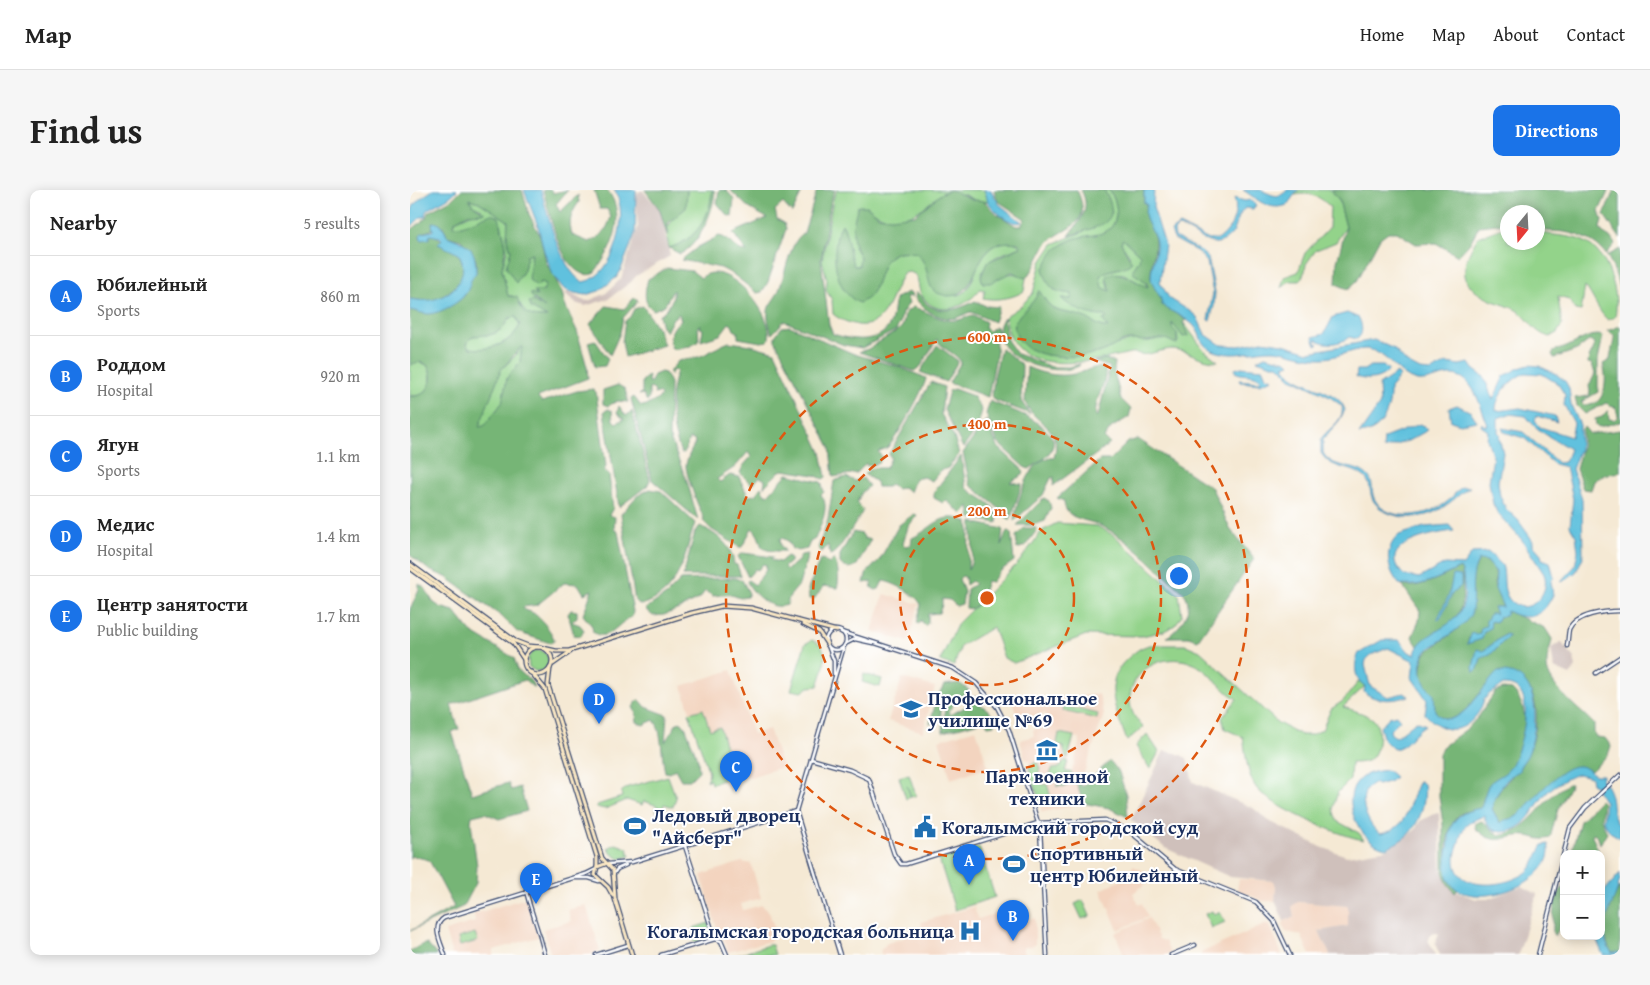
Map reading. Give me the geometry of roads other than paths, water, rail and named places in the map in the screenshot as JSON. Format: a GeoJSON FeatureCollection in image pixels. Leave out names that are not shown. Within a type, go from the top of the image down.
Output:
{"type":"FeatureCollection","features":[{"type":"Feature","properties":{"kind":"main road"},"geometry":{"type":"LineString","coordinates":[[410,564],[515,640],[528,646],[559,652],[577,649]]}},
{"type":"Feature","properties":{"kind":"main road"},"geometry":{"type":"LineString","coordinates":[[410,568],[513,643],[531,672],[545,689],[597,857],[595,875],[608,887],[615,898]]}},
{"type":"Feature","properties":{"kind":"main road"},"geometry":{"type":"LineString","coordinates":[[531,672],[541,674],[550,668],[560,657],[577,649],[692,613],[722,606],[751,608],[839,631]]}},
{"type":"Feature","properties":{"kind":"main road"},"geometry":{"type":"LineString","coordinates":[[793,619],[816,630],[828,645]]}},
{"type":"Feature","properties":{"kind":"main road"},"geometry":{"type":"LineString","coordinates":[[524,661],[529,650],[541,647]]}},
{"type":"Feature","properties":{"kind":"main road"},"geometry":{"type":"LineString","coordinates":[[541,647],[551,655],[548,685],[603,860],[612,868],[615,898],[632,955]]}},
{"type":"Feature","properties":{"kind":"main road"},"geometry":{"type":"LineString","coordinates":[[596,868],[602,864],[607,864]]}},
{"type":"Feature","properties":{"kind":"main road"},"geometry":{"type":"LineString","coordinates":[[600,881],[608,881],[613,875]]}},
{"type":"Feature","properties":{"kind":"street"},"geometry":{"type":"LineString","coordinates":[[1567,646],[1569,630],[1574,624],[1598,613],[1620,611]]}},
{"type":"Feature","properties":{"kind":"street"},"geometry":{"type":"LineString","coordinates":[[839,631],[846,638],[796,811],[840,955]]}},
{"type":"Feature","properties":{"kind":"street"},"geometry":{"type":"LineString","coordinates":[[833,680],[834,661],[828,645],[828,635],[839,631],[946,664],[969,677],[988,694],[1009,730],[1038,823],[1041,837],[1047,955]]}},
{"type":"Feature","properties":{"kind":"street"},"geometry":{"type":"LineString","coordinates":[[828,645],[836,650],[854,639],[882,645]]}},
{"type":"Feature","properties":{"kind":"street"},"geometry":{"type":"LineString","coordinates":[[1596,673],[1620,658]]}},
{"type":"Feature","properties":{"kind":"street"},"geometry":{"type":"LineString","coordinates":[[811,759],[850,770],[869,779],[899,862],[906,864],[1038,823],[1099,819],[1120,825],[1175,869],[1245,896],[1260,905],[1276,924],[1290,955]]}},
{"type":"Feature","properties":{"kind":"street"},"geometry":{"type":"LineString","coordinates":[[1538,955],[1568,833],[1578,815],[1620,775]]}},
{"type":"Feature","properties":{"kind":"street"},"geometry":{"type":"LineString","coordinates":[[613,875],[619,868],[632,862],[796,811]]}},
{"type":"Feature","properties":{"kind":"street"},"geometry":{"type":"LineString","coordinates":[[684,846],[715,939]]}},
{"type":"Feature","properties":{"kind":"street"},"geometry":{"type":"LineString","coordinates":[[607,864],[632,862]]}},
{"type":"Feature","properties":{"kind":"street"},"geometry":{"type":"LineString","coordinates":[[444,955],[438,932],[439,921],[446,916],[569,879],[596,868]]}},
{"type":"Feature","properties":{"kind":"street"},"geometry":{"type":"LineString","coordinates":[[569,879],[586,877],[600,881]]}},
{"type":"Feature","properties":{"kind":"street"},"geometry":{"type":"LineString","coordinates":[[526,891],[545,955]]}},
{"type":"Feature","properties":{"kind":"street"},"geometry":{"type":"LineString","coordinates":[[661,955],[715,939],[721,941],[727,955]]}},
{"type":"Feature","properties":{"kind":"street"},"geometry":{"type":"LineString","coordinates":[[596,955],[629,945]]}},
{"type":"Feature","properties":{"kind":"street"},"geometry":{"type":"LineString","coordinates":[[1171,955],[1194,945]]}},
{"type":"Feature","properties":{"kind":"water"},"geometry":{"type":"Polygon","coordinates":[[[433,190],[457,190],[450,197],[426,211],[425,217],[421,217],[410,228],[414,205],[433,190]]]}},
{"type":"Feature","properties":{"kind":"water"},"geometry":{"type":"Polygon","coordinates":[[[524,190],[541,190],[551,227],[561,253],[574,275],[582,282],[593,278],[603,270],[611,258],[616,244],[621,214],[619,201],[614,190],[636,190],[635,234],[617,277],[599,291],[585,295],[570,292],[563,288],[553,275],[544,251],[538,226],[524,190]]]}},
{"type":"Feature","properties":{"kind":"water"},"geometry":{"type":"Polygon","coordinates":[[[984,190],[991,190],[999,204],[1022,222],[1013,222],[998,213],[988,202],[984,190]]]}},
{"type":"Feature","properties":{"kind":"water"},"geometry":{"type":"Polygon","coordinates":[[[1144,190],[1154,190],[1153,207],[1165,245],[1160,282],[1169,298],[1197,317],[1205,334],[1221,345],[1239,346],[1262,341],[1283,344],[1309,352],[1374,340],[1394,349],[1407,363],[1420,370],[1431,371],[1447,363],[1459,365],[1469,363],[1473,369],[1484,377],[1493,400],[1504,376],[1529,365],[1539,366],[1556,374],[1565,381],[1569,388],[1571,405],[1580,425],[1580,448],[1572,469],[1582,499],[1583,557],[1576,572],[1561,581],[1575,566],[1578,551],[1576,536],[1570,526],[1573,499],[1566,467],[1554,464],[1524,438],[1504,432],[1502,428],[1523,432],[1558,463],[1565,462],[1570,449],[1541,431],[1526,416],[1509,414],[1498,418],[1498,432],[1501,435],[1499,437],[1503,453],[1498,482],[1500,496],[1506,509],[1518,520],[1533,541],[1533,545],[1541,554],[1542,559],[1550,562],[1554,577],[1551,581],[1553,595],[1544,609],[1534,616],[1522,616],[1507,611],[1503,617],[1499,616],[1496,622],[1491,621],[1490,628],[1484,632],[1482,639],[1467,644],[1472,633],[1476,635],[1480,633],[1481,628],[1486,626],[1486,621],[1491,613],[1496,614],[1493,607],[1503,607],[1495,589],[1496,572],[1487,561],[1479,560],[1474,572],[1470,616],[1459,628],[1424,653],[1422,676],[1426,686],[1434,694],[1435,711],[1443,718],[1452,718],[1461,714],[1498,672],[1512,674],[1523,680],[1530,690],[1534,702],[1535,715],[1532,743],[1519,771],[1506,781],[1495,798],[1492,809],[1500,823],[1517,816],[1546,786],[1564,771],[1579,766],[1596,775],[1603,775],[1601,779],[1609,791],[1614,815],[1620,825],[1620,838],[1610,832],[1603,821],[1605,802],[1595,787],[1597,786],[1592,784],[1591,777],[1578,774],[1552,788],[1526,821],[1512,830],[1500,832],[1494,830],[1485,820],[1485,815],[1464,828],[1455,860],[1458,872],[1466,879],[1476,883],[1489,884],[1516,878],[1527,872],[1543,845],[1548,844],[1548,859],[1539,872],[1525,883],[1507,891],[1488,895],[1470,894],[1456,888],[1447,876],[1446,866],[1452,825],[1463,814],[1481,808],[1490,783],[1509,769],[1515,758],[1525,718],[1525,705],[1522,694],[1515,687],[1503,685],[1487,696],[1480,710],[1467,724],[1460,728],[1446,728],[1432,721],[1425,714],[1427,700],[1412,678],[1414,661],[1388,648],[1371,655],[1366,660],[1365,665],[1370,686],[1388,697],[1404,693],[1409,696],[1385,700],[1374,698],[1364,692],[1365,686],[1357,676],[1356,663],[1358,654],[1382,640],[1399,640],[1409,652],[1415,655],[1425,639],[1452,621],[1459,613],[1464,601],[1463,577],[1460,568],[1422,584],[1399,584],[1392,572],[1388,559],[1391,546],[1399,535],[1424,527],[1449,525],[1454,531],[1434,534],[1410,542],[1401,548],[1395,555],[1396,564],[1404,575],[1419,578],[1445,564],[1463,565],[1472,553],[1488,552],[1502,565],[1505,591],[1509,599],[1516,605],[1530,606],[1541,596],[1545,582],[1544,574],[1522,540],[1498,514],[1493,504],[1489,482],[1493,457],[1487,439],[1488,431],[1481,426],[1482,423],[1484,426],[1488,425],[1478,399],[1468,383],[1461,377],[1453,375],[1417,381],[1410,379],[1387,359],[1367,349],[1328,358],[1317,358],[1274,350],[1225,354],[1211,350],[1204,344],[1191,323],[1162,305],[1162,301],[1151,281],[1156,242],[1147,222],[1145,210],[1147,205],[1144,203],[1144,190]],[[1525,373],[1514,379],[1501,394],[1496,405],[1496,411],[1520,408],[1555,416],[1557,422],[1537,416],[1535,420],[1540,427],[1571,437],[1574,423],[1564,405],[1565,395],[1558,384],[1542,374],[1525,373]]]}},
{"type":"Feature","properties":{"kind":"water"},"geometry":{"type":"Polygon","coordinates":[[[1243,190],[1260,190],[1277,196],[1287,190],[1298,190],[1287,205],[1275,207],[1258,201],[1243,190]]]}},
{"type":"Feature","properties":{"kind":"water"},"geometry":{"type":"Polygon","coordinates":[[[1234,198],[1245,201],[1250,200],[1256,205],[1253,209],[1245,208],[1233,232],[1224,241],[1210,242],[1178,227],[1174,231],[1175,237],[1199,250],[1208,258],[1215,292],[1210,321],[1208,320],[1213,293],[1207,262],[1198,252],[1174,239],[1171,231],[1179,225],[1209,240],[1219,239],[1233,221],[1235,215],[1234,198]]]}},
{"type":"Feature","properties":{"kind":"water"},"geometry":{"type":"Polygon","coordinates":[[[432,222],[442,226],[447,236],[470,248],[475,257],[476,273],[466,293],[455,304],[444,310],[424,314],[410,310],[410,299],[430,300],[446,295],[457,284],[463,270],[459,254],[438,244],[442,240],[440,237],[430,235],[429,239],[421,240],[420,235],[422,233],[433,231],[432,222]]]}},
{"type":"Feature","properties":{"kind":"water"},"geometry":{"type":"Polygon","coordinates":[[[1347,313],[1359,318],[1362,329],[1361,335],[1357,339],[1349,337],[1333,343],[1324,343],[1316,339],[1316,343],[1319,344],[1316,345],[1313,337],[1324,334],[1333,317],[1347,313]]]}},
{"type":"Feature","properties":{"kind":"water"},"geometry":{"type":"Polygon","coordinates":[[[1265,356],[1287,361],[1290,364],[1284,366],[1289,373],[1334,396],[1341,402],[1345,410],[1339,421],[1323,439],[1323,453],[1332,462],[1362,471],[1367,475],[1371,481],[1375,500],[1381,508],[1400,515],[1421,514],[1441,506],[1462,487],[1470,487],[1442,508],[1426,515],[1417,517],[1398,516],[1381,509],[1373,500],[1368,482],[1363,476],[1352,470],[1330,463],[1321,453],[1321,439],[1339,420],[1342,406],[1330,397],[1291,378],[1278,365],[1257,360],[1265,356]]]}},
{"type":"Feature","properties":{"kind":"water"},"geometry":{"type":"Polygon","coordinates":[[[1370,366],[1383,366],[1389,370],[1382,376],[1373,379],[1356,377],[1357,370],[1364,370],[1370,366]]]}},
{"type":"Feature","properties":{"kind":"water"},"geometry":{"type":"Polygon","coordinates":[[[1241,367],[1263,369],[1266,377],[1273,379],[1260,384],[1240,382],[1239,380],[1260,382],[1261,380],[1255,376],[1235,372],[1235,369],[1241,367]]]}},
{"type":"Feature","properties":{"kind":"water"},"geometry":{"type":"Polygon","coordinates":[[[1397,373],[1400,376],[1390,388],[1389,404],[1384,418],[1374,429],[1359,434],[1380,404],[1379,385],[1397,373]]]}},
{"type":"Feature","properties":{"kind":"water"},"geometry":{"type":"Polygon","coordinates":[[[1457,405],[1471,412],[1477,421],[1460,424],[1451,421],[1449,408],[1457,405]]]}},
{"type":"Feature","properties":{"kind":"water"},"geometry":{"type":"Polygon","coordinates":[[[1420,424],[1428,430],[1408,441],[1383,449],[1384,438],[1420,424]]]}},
{"type":"Feature","properties":{"kind":"water"},"geometry":{"type":"Polygon","coordinates":[[[1453,575],[1461,576],[1461,586],[1452,594],[1440,619],[1437,620],[1449,595],[1453,575]]]}},
{"type":"Feature","properties":{"kind":"water"},"geometry":{"type":"Polygon","coordinates":[[[1506,634],[1509,636],[1490,655],[1481,658],[1478,669],[1474,672],[1473,667],[1477,649],[1483,651],[1506,634]]]}},
{"type":"Feature","properties":{"kind":"water"},"geometry":{"type":"Polygon","coordinates":[[[1396,715],[1400,720],[1390,730],[1391,734],[1396,737],[1416,721],[1426,725],[1417,731],[1403,746],[1393,749],[1384,740],[1380,727],[1389,717],[1396,715]]]}},
{"type":"Feature","properties":{"kind":"water"},"geometry":{"type":"Polygon","coordinates":[[[1387,770],[1395,777],[1391,781],[1378,785],[1374,783],[1368,787],[1363,800],[1370,823],[1380,834],[1397,827],[1402,821],[1419,781],[1424,784],[1425,791],[1423,807],[1417,823],[1407,836],[1387,848],[1377,845],[1361,830],[1355,819],[1351,797],[1354,786],[1361,778],[1370,773],[1387,770]]]}},
{"type":"Feature","properties":{"kind":"water"},"geometry":{"type":"Polygon","coordinates":[[[1620,873],[1616,893],[1608,913],[1605,933],[1605,895],[1605,890],[1620,873]]]}},
{"type":"Feature","properties":{"kind":"water"},"geometry":{"type":"Polygon","coordinates":[[[1605,933],[1612,953],[1618,952],[1620,955],[1603,955],[1597,940],[1605,940],[1605,933]]]}},
{"type":"Feature","properties":{"kind":"place","name":"Профессиональное училище №69"},"geometry":{"type":"Point","coordinates":[911,709]}},
{"type":"Feature","properties":{"kind":"place","name":"Медис"},"geometry":{"type":"Point","coordinates":[599,724]}},
{"type":"Feature","properties":{"kind":"place","name":"Парк военной техники"},"geometry":{"type":"Point","coordinates":[1047,750]}},
{"type":"Feature","properties":{"kind":"place","name":"Ягун"},"geometry":{"type":"Point","coordinates":[736,792]}},
{"type":"Feature","properties":{"kind":"place","name":"Ледовый дворец \"Айсберг\""},"geometry":{"type":"Point","coordinates":[635,826]}},
{"type":"Feature","properties":{"kind":"place","name":"Когалымский городской суд"},"geometry":{"type":"Point","coordinates":[925,827]}},
{"type":"Feature","properties":{"kind":"place","name":"Спортивный центр Юбилейный"},"geometry":{"type":"Point","coordinates":[1014,864]}},
{"type":"Feature","properties":{"kind":"place","name":"Юбилейный"},"geometry":{"type":"Point","coordinates":[969,885]}},
{"type":"Feature","properties":{"kind":"place","name":"Центр занятости"},"geometry":{"type":"Point","coordinates":[536,904]}},
{"type":"Feature","properties":{"kind":"place","name":"Когалымская городская больница"},"geometry":{"type":"Point","coordinates":[970,931]}},
{"type":"Feature","properties":{"kind":"place","name":"Роддом"},"geometry":{"type":"Point","coordinates":[1013,941]}}]}
